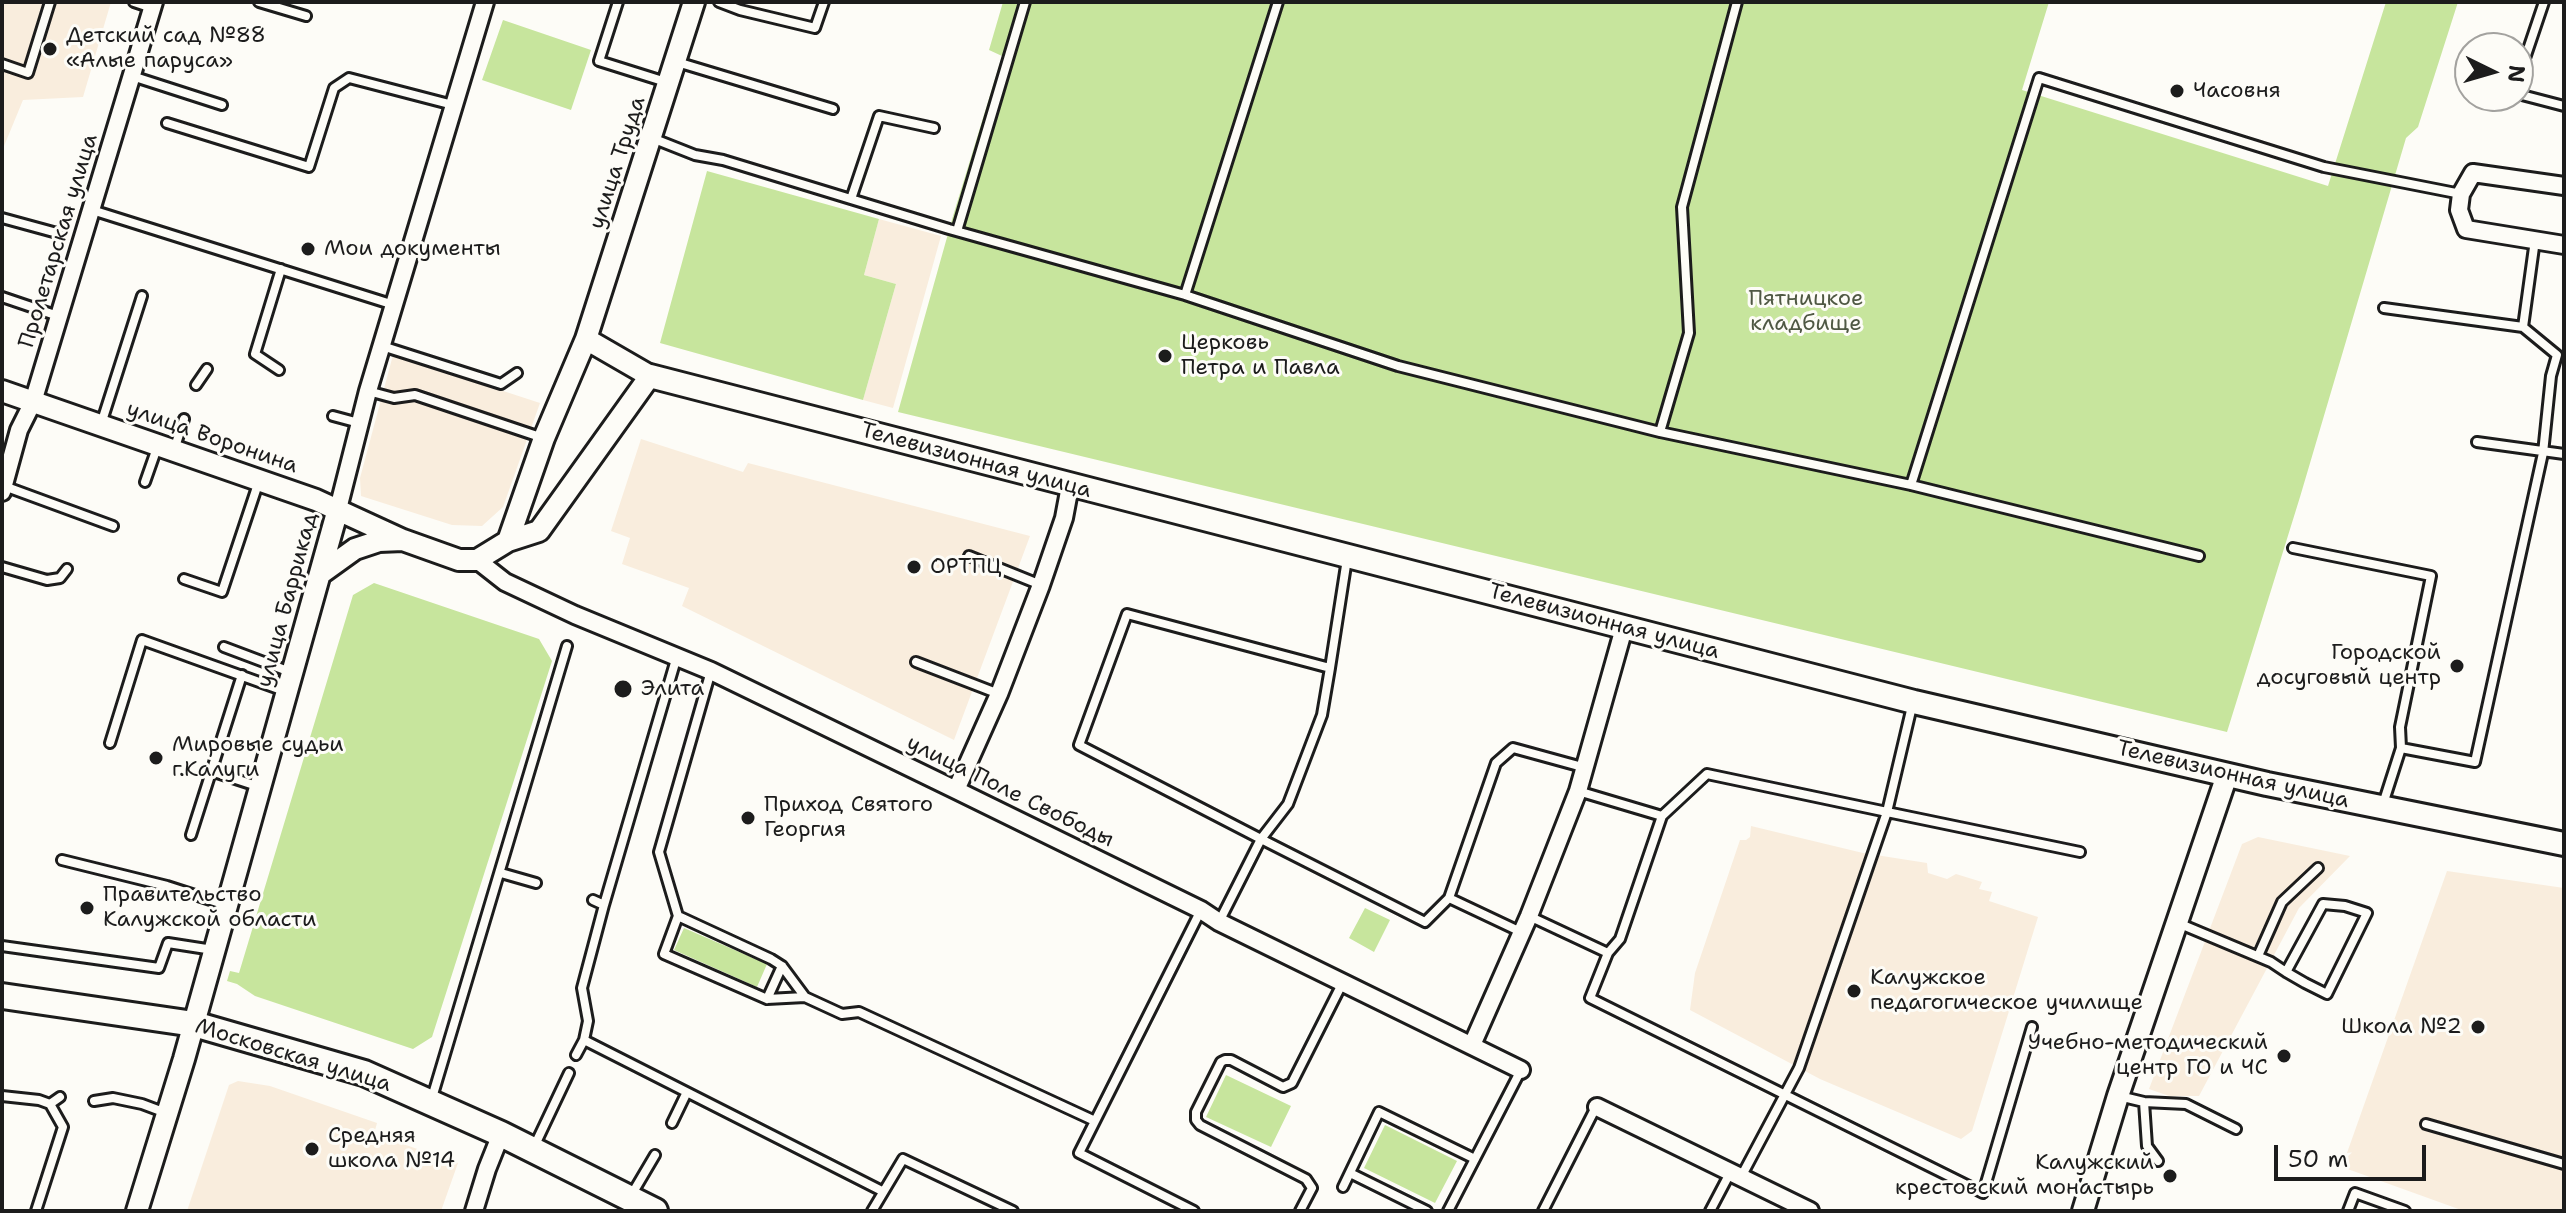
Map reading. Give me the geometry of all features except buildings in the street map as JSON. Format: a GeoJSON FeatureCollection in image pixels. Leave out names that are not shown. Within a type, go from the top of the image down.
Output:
{"type":"FeatureCollection","features":[{"type":"Feature","properties":{"kind":"main road","name":"Телевизионная улица"},"geometry":{"type":"LineString","coordinates":[[650,376],[1914,702],[2382,809],[2564,844]]}},
{"type":"Feature","properties":{"kind":"main road","name":"Московская улица"},"geometry":{"type":"LineString","coordinates":[[2,996],[194,1024],[364,1073],[501,1134],[655,1211]]}},
{"type":"Feature","properties":{"kind":"street","name":"улица Баррикад"},"geometry":{"type":"LineString","coordinates":[[137,1211],[194,1024],[323,572],[368,391],[485,2]]}},
{"type":"Feature","properties":{"kind":"street","name":"улица Труда"},"geometry":{"type":"LineString","coordinates":[[492,551],[586,339],[694,2]]}},
{"type":"Feature","properties":{"kind":"street","name":"Пролетарская улица"},"geometry":{"type":"LineString","coordinates":[[3,489],[19,430],[33,402],[154,5]]}},
{"type":"Feature","properties":{"kind":"street"},"geometry":{"type":"LineString","coordinates":[[2564,186],[2473,173],[2461,194],[2459,210],[2466,229],[2564,245]]}},
{"type":"Feature","properties":{"kind":"street"},"geometry":{"type":"LineString","coordinates":[[323,572],[355,549],[379,541],[403,540],[459,560],[492,551],[539,531],[650,376],[586,339]]}},
{"type":"Feature","properties":{"kind":"street","name":"улица Воронина"},"geometry":{"type":"LineString","coordinates":[[2,391],[338,509],[403,540]]}},
{"type":"Feature","properties":{"kind":"street"},"geometry":{"type":"LineString","coordinates":[[956,790],[999,694],[1041,585],[1064,518],[1070,486]]}},
{"type":"Feature","properties":{"kind":"street","name":"улица Поле Свободы"},"geometry":{"type":"LineString","coordinates":[[492,551],[505,582],[575,615],[711,671],[1521,1070]]}},
{"type":"Feature","properties":{"kind":"street"},"geometry":{"type":"LineString","coordinates":[[1472,1045],[1529,916],[1578,791],[1624,628]]}},
{"type":"Feature","properties":{"kind":"street"},"geometry":{"type":"LineString","coordinates":[[2083,1211],[2118,1096],[2227,775]]}},
{"type":"Feature","properties":{"kind":"street"},"geometry":{"type":"LineString","coordinates":[[1597,1107],[1810,1211]]}},
{"type":"Feature","properties":{"kind":"street"},"geometry":{"type":"LineString","coordinates":[[474,1211],[501,1134]]}},
{"type":"Feature","properties":{"kind":"lane"},"geometry":{"type":"LineString","coordinates":[[2,64],[28,73],[50,2]]}},
{"type":"Feature","properties":{"kind":"lane"},"geometry":{"type":"LineString","coordinates":[[134,2],[154,5]]}},
{"type":"Feature","properties":{"kind":"lane"},"geometry":{"type":"LineString","coordinates":[[259,2],[306,16]]}},
{"type":"Feature","properties":{"kind":"lane"},"geometry":{"type":"LineString","coordinates":[[618,2],[599,61],[669,83]]}},
{"type":"Feature","properties":{"kind":"lane"},"geometry":{"type":"LineString","coordinates":[[719,2],[815,28],[824,2]]}},
{"type":"Feature","properties":{"kind":"lane"},"geometry":{"type":"LineString","coordinates":[[957,231],[1025,2]]}},
{"type":"Feature","properties":{"kind":"lane"},"geometry":{"type":"LineString","coordinates":[[1185,295],[1278,2]]}},
{"type":"Feature","properties":{"kind":"lane"},"geometry":{"type":"LineString","coordinates":[[1660,432],[1689,333],[1682,207],[1737,2]]}},
{"type":"Feature","properties":{"kind":"lane"},"geometry":{"type":"LineString","coordinates":[[2534,32],[2544,2]]}},
{"type":"Feature","properties":{"kind":"lane"},"geometry":{"type":"LineString","coordinates":[[675,62],[833,109]]}},
{"type":"Feature","properties":{"kind":"lane"},"geometry":{"type":"LineString","coordinates":[[132,76],[222,105]]}},
{"type":"Feature","properties":{"kind":"lane"},"geometry":{"type":"LineString","coordinates":[[167,123],[309,167],[334,88],[349,78],[454,105]]}},
{"type":"Feature","properties":{"kind":"lane"},"geometry":{"type":"LineString","coordinates":[[1911,485],[2039,78],[2324,167],[2461,194]]}},
{"type":"Feature","properties":{"kind":"lane"},"geometry":{"type":"LineString","coordinates":[[2534,98],[2564,106]]}},
{"type":"Feature","properties":{"kind":"lane"},"geometry":{"type":"LineString","coordinates":[[851,199],[879,116],[934,128]]}},
{"type":"Feature","properties":{"kind":"lane"},"geometry":{"type":"LineString","coordinates":[[651,138],[695,155],[723,160],[957,231],[1185,295],[1398,366],[1660,432],[1911,485],[2199,556]]}},
{"type":"Feature","properties":{"kind":"lane"},"geometry":{"type":"LineString","coordinates":[[92,210],[394,305]]}},
{"type":"Feature","properties":{"kind":"lane"},"geometry":{"type":"LineString","coordinates":[[2,218],[57,233]]}},
{"type":"Feature","properties":{"kind":"lane"},"geometry":{"type":"LineString","coordinates":[[2523,327],[2535,240]]}},
{"type":"Feature","properties":{"kind":"lane"},"geometry":{"type":"LineString","coordinates":[[279,370],[255,354],[281,269]]}},
{"type":"Feature","properties":{"kind":"lane"},"geometry":{"type":"LineString","coordinates":[[100,425],[142,296]]}},
{"type":"Feature","properties":{"kind":"lane"},"geometry":{"type":"LineString","coordinates":[[2,297],[59,316]]}},
{"type":"Feature","properties":{"kind":"lane"},"geometry":{"type":"LineString","coordinates":[[2384,308],[2523,327],[2560,356],[2551,376],[2543,453],[2475,762],[2401,748]]}},
{"type":"Feature","properties":{"kind":"lane"},"geometry":{"type":"LineString","coordinates":[[382,346],[501,384],[517,373]]}},
{"type":"Feature","properties":{"kind":"lane"},"geometry":{"type":"LineString","coordinates":[[196,385],[207,369]]}},
{"type":"Feature","properties":{"kind":"lane"},"geometry":{"type":"LineString","coordinates":[[368,391],[394,398],[415,395],[544,438]]}},
{"type":"Feature","properties":{"kind":"lane"},"geometry":{"type":"LineString","coordinates":[[333,416],[359,423]]}},
{"type":"Feature","properties":{"kind":"lane"},"geometry":{"type":"LineString","coordinates":[[145,482],[184,419]]}},
{"type":"Feature","properties":{"kind":"lane"},"geometry":{"type":"LineString","coordinates":[[2477,442],[2564,454]]}},
{"type":"Feature","properties":{"kind":"lane"},"geometry":{"type":"LineString","coordinates":[[184,579],[222,592],[259,480]]}},
{"type":"Feature","properties":{"kind":"lane"},"geometry":{"type":"LineString","coordinates":[[3,489],[113,526]]}},
{"type":"Feature","properties":{"kind":"lane"},"geometry":{"type":"LineString","coordinates":[[2293,548],[2431,576],[2400,727],[2401,748],[2382,809]]}},
{"type":"Feature","properties":{"kind":"lane"},"geometry":{"type":"LineString","coordinates":[[1219,922],[1261,839],[1288,804],[1322,715],[1348,555]]}},
{"type":"Feature","properties":{"kind":"lane"},"geometry":{"type":"LineString","coordinates":[[969,556],[1041,585]]}},
{"type":"Feature","properties":{"kind":"lane"},"geometry":{"type":"LineString","coordinates":[[2,567],[47,580],[60,578],[67,569]]}},
{"type":"Feature","properties":{"kind":"lane"},"geometry":{"type":"LineString","coordinates":[[1330,668],[1127,614],[1079,745],[1425,922],[1449,898],[1496,763],[1513,748],[1586,768]]}},
{"type":"Feature","properties":{"kind":"lane"},"geometry":{"type":"LineString","coordinates":[[110,743],[142,640],[242,675],[291,682]]}},
{"type":"Feature","properties":{"kind":"lane"},"geometry":{"type":"LineString","coordinates":[[430,1102],[567,646]]}},
{"type":"Feature","properties":{"kind":"lane"},"geometry":{"type":"LineString","coordinates":[[224,647],[291,682]]}},
{"type":"Feature","properties":{"kind":"lane"},"geometry":{"type":"LineString","coordinates":[[576,1055],[584,1040],[588,1021],[582,988],[677,656]]}},
{"type":"Feature","properties":{"kind":"lane"},"geometry":{"type":"LineString","coordinates":[[916,662],[999,694]]}},
{"type":"Feature","properties":{"kind":"lane"},"geometry":{"type":"LineString","coordinates":[[711,671],[659,852],[678,916],[664,954],[767,999],[805,997],[842,1014],[859,1012],[1095,1121]]}},
{"type":"Feature","properties":{"kind":"lane"},"geometry":{"type":"LineString","coordinates":[[191,835],[242,675]]}},
{"type":"Feature","properties":{"kind":"lane"},"geometry":{"type":"LineString","coordinates":[[1710,1211],[1736,1175],[1799,1068],[1887,812],[1914,702]]}},
{"type":"Feature","properties":{"kind":"lane"},"geometry":{"type":"LineString","coordinates":[[211,771],[260,787]]}},
{"type":"Feature","properties":{"kind":"lane"},"geometry":{"type":"LineString","coordinates":[[2032,1027],[1983,1193],[1590,998],[1608,953],[1620,939],[1662,816],[1707,774],[2080,852]]}},
{"type":"Feature","properties":{"kind":"lane"},"geometry":{"type":"LineString","coordinates":[[1578,791],[1662,816]]}},
{"type":"Feature","properties":{"kind":"lane"},"geometry":{"type":"LineString","coordinates":[[62,860],[167,886],[226,905]]}},
{"type":"Feature","properties":{"kind":"lane"},"geometry":{"type":"LineString","coordinates":[[2258,956],[2282,902],[2318,868]]}},
{"type":"Feature","properties":{"kind":"lane"},"geometry":{"type":"LineString","coordinates":[[501,873],[536,883]]}},
{"type":"Feature","properties":{"kind":"lane"},"geometry":{"type":"LineString","coordinates":[[1449,898],[1522,932]]}},
{"type":"Feature","properties":{"kind":"lane"},"geometry":{"type":"LineString","coordinates":[[593,900],[604,905]]}},
{"type":"Feature","properties":{"kind":"lane"},"geometry":{"type":"LineString","coordinates":[[2178,922],[2258,956],[2286,972],[2327,994],[2367,913],[2345,906],[2323,904],[2286,972]]}},
{"type":"Feature","properties":{"kind":"lane"},"geometry":{"type":"LineString","coordinates":[[1194,1211],[1079,1153],[1201,910]]}},
{"type":"Feature","properties":{"kind":"lane"},"geometry":{"type":"LineString","coordinates":[[678,916],[782,966],[805,997]]}},
{"type":"Feature","properties":{"kind":"lane"},"geometry":{"type":"LineString","coordinates":[[1529,916],[1608,953]]}},
{"type":"Feature","properties":{"kind":"lane"},"geometry":{"type":"LineString","coordinates":[[2,946],[159,968],[168,943],[213,950]]}},
{"type":"Feature","properties":{"kind":"lane"},"geometry":{"type":"LineString","coordinates":[[767,999],[782,966]]}},
{"type":"Feature","properties":{"kind":"lane"},"geometry":{"type":"LineString","coordinates":[[1300,1211],[1312,1188],[1306,1179],[1200,1125],[1196,1112],[1221,1062],[1225,1060],[1288,1087],[1343,982]]}},
{"type":"Feature","properties":{"kind":"lane"},"geometry":{"type":"LineString","coordinates":[[584,1040],[882,1191]]}},
{"type":"Feature","properties":{"kind":"lane"},"geometry":{"type":"LineString","coordinates":[[1448,1211],[1521,1070]]}},
{"type":"Feature","properties":{"kind":"lane"},"geometry":{"type":"LineString","coordinates":[[533,1150],[569,1073]]}},
{"type":"Feature","properties":{"kind":"lane"},"geometry":{"type":"LineString","coordinates":[[672,1123],[686,1094]]}},
{"type":"Feature","properties":{"kind":"lane"},"geometry":{"type":"LineString","coordinates":[[2,1096],[50,1104],[63,1127],[36,1211]]}},
{"type":"Feature","properties":{"kind":"lane"},"geometry":{"type":"LineString","coordinates":[[2118,1096],[2144,1102],[2186,1104],[2236,1129]]}},
{"type":"Feature","properties":{"kind":"lane"},"geometry":{"type":"LineString","coordinates":[[50,1104],[60,1097]]}},
{"type":"Feature","properties":{"kind":"lane"},"geometry":{"type":"LineString","coordinates":[[94,1101],[113,1098],[142,1104],[167,1114]]}},
{"type":"Feature","properties":{"kind":"lane"},"geometry":{"type":"LineString","coordinates":[[2144,1102],[2147,1146],[2158,1161]]}},
{"type":"Feature","properties":{"kind":"lane"},"geometry":{"type":"LineString","coordinates":[[1543,1211],[1597,1107]]}},
{"type":"Feature","properties":{"kind":"lane"},"geometry":{"type":"LineString","coordinates":[[1343,1187],[1379,1112],[1475,1159]]}},
{"type":"Feature","properties":{"kind":"lane"},"geometry":{"type":"LineString","coordinates":[[2426,1124],[2564,1164]]}},
{"type":"Feature","properties":{"kind":"lane"},"geometry":{"type":"LineString","coordinates":[[630,1199],[655,1155]]}},
{"type":"Feature","properties":{"kind":"lane"},"geometry":{"type":"LineString","coordinates":[[872,1211],[903,1159],[1013,1211]]}},
{"type":"Feature","properties":{"kind":"lane"},"geometry":{"type":"LineString","coordinates":[[1350,1173],[1427,1211]]}},
{"type":"Feature","properties":{"kind":"lane"},"geometry":{"type":"LineString","coordinates":[[2348,1211],[2355,1193],[2405,1211]]}},
{"type":"Feature","properties":{"kind":"shaded area","name":"Детский сад №88 «Алые паруса»"},"geometry":{"type":"Polygon","coordinates":[[[2,2],[111,2],[83,97],[23,100],[2,151],[2,2]]]}},
{"type":"Feature","properties":{"kind":"shaded area"},"geometry":{"type":"Polygon","coordinates":[[[879,219],[941,236],[893,408],[863,400],[896,284],[864,275],[879,219]]]}},
{"type":"Feature","properties":{"kind":"shaded area"},"geometry":{"type":"Polygon","coordinates":[[[393,355],[540,403],[503,507],[482,526],[452,525],[361,496],[360,478],[393,355]]]}},
{"type":"Feature","properties":{"kind":"shaded area"},"geometry":{"type":"Polygon","coordinates":[[[641,439],[743,472],[748,463],[1030,536],[954,740],[682,606],[689,588],[622,564],[630,538],[611,531],[641,439]]]}},
{"type":"Feature","properties":{"kind":"shaded area","name":"Калужское педагогическое училище"},"geometry":{"type":"Polygon","coordinates":[[[1751,826],[1863,853],[1927,863],[1928,873],[1947,879],[1956,874],[1982,882],[1979,889],[1992,892],[1989,901],[2038,917],[1972,1131],[1961,1139],[1820,1079],[1690,1010],[1695,973],[1740,840],[1750,837],[1751,826]]]}},
{"type":"Feature","properties":{"kind":"shaded area"},"geometry":{"type":"Polygon","coordinates":[[[2258,837],[2350,856],[2299,908],[2199,1096],[2169,1096],[2149,1089],[2242,844],[2258,837]]]}},
{"type":"Feature","properties":{"kind":"shaded area","name":"Школа №2"},"geometry":{"type":"Polygon","coordinates":[[[2447,871],[2564,888],[2564,1211],[2464,1211],[2342,1167],[2447,871]]]}},
{"type":"Feature","properties":{"kind":"shaded area","name":"Средняя школа №14"},"geometry":{"type":"Polygon","coordinates":[[[238,1081],[270,1086],[377,1123],[374,1134],[458,1163],[441,1211],[187,1211],[229,1085],[238,1081]]]}},
{"type":"Feature","properties":{"kind":"green space","name":"Пятницкое кладбище"},"geometry":{"type":"Polygon","coordinates":[[[1003,2],[2049,2],[2022,90],[2328,186],[2386,2],[2458,2],[2418,127],[2406,138],[2227,732],[898,412],[1002,56],[989,50],[1003,2]]]}},
{"type":"Feature","properties":{"kind":"green space"},"geometry":{"type":"Polygon","coordinates":[[[503,20],[591,50],[571,110],[482,80],[503,20]]]}},
{"type":"Feature","properties":{"kind":"green space"},"geometry":{"type":"Polygon","coordinates":[[[707,171],[879,219],[864,275],[896,284],[863,400],[660,343],[707,171]]]}},
{"type":"Feature","properties":{"kind":"green space"},"geometry":{"type":"Polygon","coordinates":[[[374,583],[539,639],[552,661],[432,1037],[413,1049],[255,996],[227,981],[230,971],[239,973],[353,595],[374,583]]]}},
{"type":"Feature","properties":{"kind":"green space"},"geometry":{"type":"Polygon","coordinates":[[[1365,908],[1390,920],[1374,952],[1349,938],[1365,908]]]}},
{"type":"Feature","properties":{"kind":"green space"},"geometry":{"type":"Polygon","coordinates":[[[684,928],[767,964],[757,987],[674,950],[684,928]]]}},
{"type":"Feature","properties":{"kind":"green space"},"geometry":{"type":"Polygon","coordinates":[[[1226,1075],[1291,1106],[1271,1147],[1206,1117],[1226,1075]]]}},
{"type":"Feature","properties":{"kind":"green space"},"geometry":{"type":"Polygon","coordinates":[[[1385,1125],[1457,1161],[1435,1203],[1364,1168],[1385,1125]]]}},
{"type":"Feature","properties":{"kind":"place","name":"Детский сад №88 «Алые паруса»"},"geometry":{"type":"Point","coordinates":[50,49]}},
{"type":"Feature","properties":{"kind":"place","name":"Часовня"},"geometry":{"type":"Point","coordinates":[2177,91]}},
{"type":"Feature","properties":{"kind":"place","name":"Мои документы"},"geometry":{"type":"Point","coordinates":[308,249]}},
{"type":"Feature","properties":{"kind":"place","name":"Церковь Петра и Павла"},"geometry":{"type":"Point","coordinates":[1165,356]}},
{"type":"Feature","properties":{"kind":"place","name":"ОРТПЦ"},"geometry":{"type":"Point","coordinates":[914,567]}},
{"type":"Feature","properties":{"kind":"place","name":"Городской досуговый центр"},"geometry":{"type":"Point","coordinates":[2457,666]}},
{"type":"Feature","properties":{"kind":"place","name":"Элита"},"geometry":{"type":"Point","coordinates":[623,689]}},
{"type":"Feature","properties":{"kind":"place","name":"Мировые судьи г.Калуги"},"geometry":{"type":"Point","coordinates":[156,758]}},
{"type":"Feature","properties":{"kind":"place","name":"Приход Святого Георгия"},"geometry":{"type":"Point","coordinates":[748,818]}},
{"type":"Feature","properties":{"kind":"place","name":"Правительство Калужской области"},"geometry":{"type":"Point","coordinates":[87,908]}},
{"type":"Feature","properties":{"kind":"place","name":"Калужское педагогическое училище"},"geometry":{"type":"Point","coordinates":[1854,991]}},
{"type":"Feature","properties":{"kind":"place","name":"Школа №2"},"geometry":{"type":"Point","coordinates":[2478,1027]}},
{"type":"Feature","properties":{"kind":"place","name":"Учебно-методический центр ГО и ЧС"},"geometry":{"type":"Point","coordinates":[2284,1056]}},
{"type":"Feature","properties":{"kind":"place","name":"Средняя школа №14"},"geometry":{"type":"Point","coordinates":[312,1149]}},
{"type":"Feature","properties":{"kind":"place","name":"Калужский крестовский монастырь"},"geometry":{"type":"Point","coordinates":[2170,1176]}}]}
